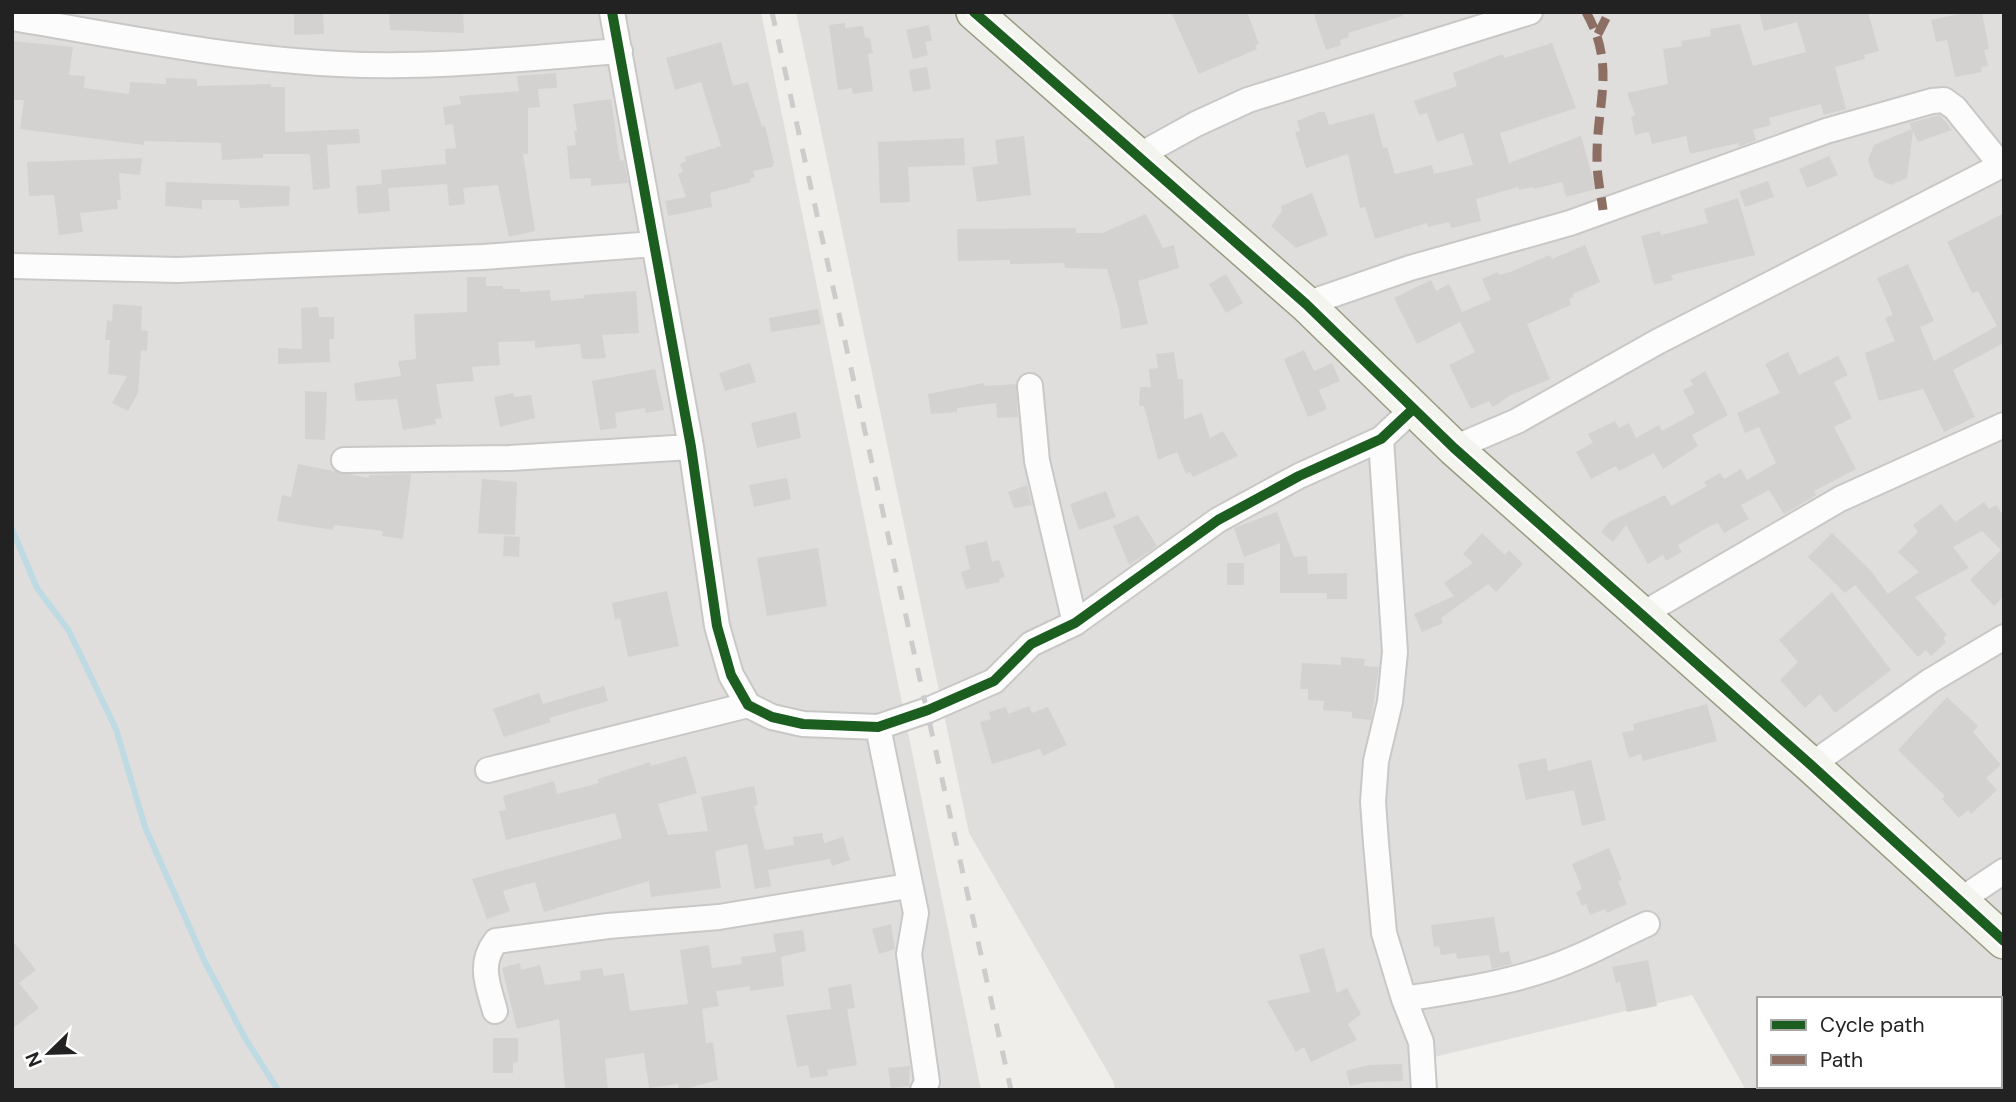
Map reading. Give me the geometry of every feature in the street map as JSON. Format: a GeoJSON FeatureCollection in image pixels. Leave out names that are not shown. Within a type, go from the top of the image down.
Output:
{"type":"FeatureCollection","features":[{"type":"Feature","properties":{"kind":"street"},"geometry":{"type":"LineString","coordinates":[[612,12],[691,447],[717,626],[731,675],[748,705],[772,717],[803,724],[878,727],[928,710],[994,681],[1031,644],[1075,623],[1218,520],[1298,476],[1381,439],[1412,410]]}},
{"type":"Feature","properties":{"kind":"street"},"geometry":{"type":"LineString","coordinates":[[974,12],[1306,304],[1412,410],[1811,765],[2004,941]]}},
{"type":"Feature","properties":{"kind":"street"},"geometry":{"type":"LineString","coordinates":[[1138,156],[1196,124],[1248,100],[1530,12]]}},
{"type":"Feature","properties":{"kind":"street"},"geometry":{"type":"LineString","coordinates":[[12,18],[185,48],[341,64],[450,65],[620,51]]}},
{"type":"Feature","properties":{"kind":"street"},"geometry":{"type":"LineString","coordinates":[[1306,304],[1410,268],[1570,223],[1641,195],[1686,183],[1826,131],[1932,101],[1944,100],[1955,108],[2003,165],[1657,342],[1517,421],[1454,448]]}},
{"type":"Feature","properties":{"kind":"street"},"geometry":{"type":"LineString","coordinates":[[12,266],[177,270],[484,257],[654,244]]}},
{"type":"Feature","properties":{"kind":"street"},"geometry":{"type":"LineString","coordinates":[[1030,386],[1040,473],[1075,623]]}},
{"type":"Feature","properties":{"kind":"street"},"geometry":{"type":"LineString","coordinates":[[1641,615],[1839,499],[2004,425]]}},
{"type":"Feature","properties":{"kind":"street"},"geometry":{"type":"LineString","coordinates":[[1381,439],[1395,652],[1390,702],[1376,761],[1373,802],[1384,933],[1404,999],[1421,1042],[1424,1090]]}},
{"type":"Feature","properties":{"kind":"street"},"geometry":{"type":"LineString","coordinates":[[344,460],[510,458],[691,447]]}},
{"type":"Feature","properties":{"kind":"street"},"geometry":{"type":"LineString","coordinates":[[1811,765],[1930,681],[2004,637]]}},
{"type":"Feature","properties":{"kind":"street"},"geometry":{"type":"LineString","coordinates":[[488,770],[748,705]]}},
{"type":"Feature","properties":{"kind":"street"},"geometry":{"type":"LineString","coordinates":[[878,727],[908,886],[916,913],[909,954],[927,1082],[923,1090]]}},
{"type":"Feature","properties":{"kind":"street"},"geometry":{"type":"LineString","coordinates":[[1959,901],[2004,871]]}},
{"type":"Feature","properties":{"kind":"street"},"geometry":{"type":"LineString","coordinates":[[495,1012],[484,966],[486,953],[496,941],[608,926],[719,917],[908,886]]}},
{"type":"Feature","properties":{"kind":"street"},"geometry":{"type":"LineString","coordinates":[[1404,999],[1474,988],[1534,972],[1572,960],[1647,924]]}},
{"type":"Feature","properties":{"kind":"shaded area"},"geometry":{"type":"Polygon","coordinates":[[[12,12],[761,12],[981,1090],[12,1090],[12,12]]]}},
{"type":"Feature","properties":{"kind":"shaded area"},"geometry":{"type":"Polygon","coordinates":[[[796,12],[2004,12],[2004,1090],[1746,1090],[1692,995],[1426,1059],[1432,1090],[1115,1090],[1113,1081],[969,833],[796,12]]]}},
{"type":"Feature","properties":{"kind":"building"},"geometry":{"type":"Polygon","coordinates":[[[294,12],[323,12],[324,34],[294,35],[294,12]]]}},
{"type":"Feature","properties":{"kind":"building"},"geometry":{"type":"Polygon","coordinates":[[[389,12],[463,12],[464,33],[390,30],[389,12]]]}},
{"type":"Feature","properties":{"kind":"building"},"geometry":{"type":"Polygon","coordinates":[[[1171,12],[1247,12],[1259,44],[1255,45],[1257,49],[1199,74],[1171,12]]]}},
{"type":"Feature","properties":{"kind":"building"},"geometry":{"type":"Polygon","coordinates":[[[1313,12],[1403,12],[1403,16],[1348,33],[1349,37],[1340,40],[1341,45],[1326,50],[1313,12]]]}},
{"type":"Feature","properties":{"kind":"building"},"geometry":{"type":"Polygon","coordinates":[[[1759,12],[1868,12],[1879,51],[1864,55],[1865,59],[1835,67],[1846,109],[1824,115],[1821,104],[1769,118],[1771,125],[1753,130],[1756,140],[1739,147],[1738,143],[1690,154],[1686,136],[1652,144],[1649,132],[1635,135],[1631,117],[1635,115],[1627,93],[1668,84],[1663,49],[1682,46],[1681,41],[1711,36],[1710,29],[1740,24],[1753,66],[1806,52],[1797,22],[1764,31],[1759,12]]]}},
{"type":"Feature","properties":{"kind":"building"},"geometry":{"type":"Polygon","coordinates":[[[1967,12],[1982,12],[1989,49],[1984,50],[1988,66],[1981,67],[1982,72],[1955,77],[1947,40],[1936,42],[1931,20],[1967,12]]]}},
{"type":"Feature","properties":{"kind":"building"},"geometry":{"type":"Polygon","coordinates":[[[845,23],[845,28],[863,26],[865,38],[870,38],[873,53],[868,54],[873,91],[853,94],[852,88],[838,90],[829,25],[845,23]]]}},
{"type":"Feature","properties":{"kind":"building"},"geometry":{"type":"Polygon","coordinates":[[[929,25],[932,41],[925,42],[928,55],[913,59],[906,30],[929,25]]]}},
{"type":"Feature","properties":{"kind":"building"},"geometry":{"type":"Polygon","coordinates":[[[12,41],[73,47],[69,75],[85,76],[84,88],[129,94],[130,82],[166,84],[166,78],[197,79],[197,86],[271,84],[271,87],[285,87],[285,132],[359,129],[360,143],[327,145],[330,188],[313,190],[310,155],[263,154],[263,158],[222,160],[221,143],[144,141],[144,145],[20,129],[24,100],[12,100],[12,41]]]}},
{"type":"Feature","properties":{"kind":"building"},"geometry":{"type":"Polygon","coordinates":[[[721,42],[733,86],[748,82],[762,127],[765,126],[774,163],[772,167],[753,171],[755,177],[750,179],[751,182],[710,193],[712,207],[668,216],[665,201],[686,197],[678,174],[683,172],[680,164],[686,161],[685,157],[721,146],[701,82],[675,90],[666,58],[721,42]]]}},
{"type":"Feature","properties":{"kind":"building"},"geometry":{"type":"Polygon","coordinates":[[[1552,43],[1576,108],[1500,133],[1509,163],[1581,136],[1596,189],[1566,197],[1562,182],[1534,189],[1519,190],[1518,187],[1476,199],[1481,221],[1451,228],[1449,222],[1428,227],[1427,223],[1375,239],[1365,207],[1360,208],[1348,154],[1306,168],[1295,132],[1300,131],[1297,121],[1319,112],[1325,112],[1329,125],[1374,113],[1383,148],[1387,147],[1395,174],[1432,165],[1434,174],[1473,165],[1463,133],[1437,142],[1427,113],[1419,115],[1414,101],[1457,86],[1453,73],[1503,54],[1504,58],[1552,43]]]}},
{"type":"Feature","properties":{"kind":"building"},"geometry":{"type":"Polygon","coordinates":[[[927,67],[931,89],[913,92],[909,70],[927,67]]]}},
{"type":"Feature","properties":{"kind":"building"},"geometry":{"type":"Polygon","coordinates":[[[556,73],[557,88],[538,89],[540,107],[528,108],[528,154],[523,154],[535,231],[509,237],[498,185],[463,188],[465,204],[449,206],[447,184],[388,188],[390,211],[358,214],[356,186],[382,184],[381,170],[446,164],[445,149],[456,148],[453,124],[445,125],[443,107],[461,104],[459,96],[519,91],[517,76],[556,73]]]}},
{"type":"Feature","properties":{"kind":"building"},"geometry":{"type":"Polygon","coordinates":[[[611,99],[620,161],[624,160],[628,183],[591,186],[591,178],[570,179],[567,146],[576,145],[574,131],[577,131],[573,104],[611,99]]]}},
{"type":"Feature","properties":{"kind":"building"},"geometry":{"type":"Polygon","coordinates":[[[1940,115],[1952,130],[1918,142],[1913,131],[1907,178],[1891,185],[1874,177],[1868,160],[1874,145],[1912,129],[1909,123],[1940,115]]]}},
{"type":"Feature","properties":{"kind":"building"},"geometry":{"type":"Polygon","coordinates":[[[1024,136],[1031,195],[977,202],[972,167],[998,164],[995,140],[1024,136]]]}},
{"type":"Feature","properties":{"kind":"building"},"geometry":{"type":"Polygon","coordinates":[[[964,138],[965,165],[908,167],[910,202],[880,203],[878,142],[964,138]]]}},
{"type":"Feature","properties":{"kind":"building"},"geometry":{"type":"Polygon","coordinates":[[[1829,156],[1838,175],[1807,188],[1799,169],[1829,156]]]}},
{"type":"Feature","properties":{"kind":"building"},"geometry":{"type":"Polygon","coordinates":[[[142,158],[140,175],[119,173],[121,200],[117,200],[118,209],[80,213],[83,232],[59,235],[54,195],[29,196],[27,162],[142,158]]]}},
{"type":"Feature","properties":{"kind":"building"},"geometry":{"type":"Polygon","coordinates":[[[1768,181],[1774,197],[1745,207],[1739,191],[1768,181]]]}},
{"type":"Feature","properties":{"kind":"building"},"geometry":{"type":"Polygon","coordinates":[[[166,182],[290,186],[289,206],[240,208],[239,200],[202,200],[202,209],[165,206],[166,182]]]}},
{"type":"Feature","properties":{"kind":"building"},"geometry":{"type":"Polygon","coordinates":[[[1312,193],[1328,235],[1296,248],[1271,226],[1282,211],[1281,206],[1312,193]]]}},
{"type":"Feature","properties":{"kind":"building"},"geometry":{"type":"Polygon","coordinates":[[[1738,198],[1755,255],[1671,275],[1673,280],[1654,285],[1641,236],[1660,231],[1661,235],[1708,223],[1704,209],[1738,198]]]}},
{"type":"Feature","properties":{"kind":"building"},"geometry":{"type":"Polygon","coordinates":[[[2004,213],[2004,343],[1953,370],[1975,417],[1944,432],[1923,389],[1879,401],[1865,353],[1895,341],[1885,318],[1893,315],[1877,278],[1908,264],[1934,321],[1920,327],[1934,361],[1997,326],[1978,291],[1972,293],[1947,242],[2004,213]]]}},
{"type":"Feature","properties":{"kind":"building"},"geometry":{"type":"Polygon","coordinates":[[[1146,214],[1163,248],[1174,245],[1179,268],[1138,281],[1148,324],[1121,329],[1119,310],[1107,269],[1065,268],[1064,263],[1010,264],[1010,260],[958,261],[957,229],[1076,228],[1076,233],[1102,233],[1146,214]]]}},
{"type":"Feature","properties":{"kind":"building"},"geometry":{"type":"Polygon","coordinates":[[[1585,245],[1600,282],[1573,294],[1574,297],[1569,299],[1571,305],[1527,324],[1550,379],[1511,395],[1493,407],[1489,401],[1471,409],[1449,365],[1475,352],[1460,322],[1417,344],[1394,298],[1431,280],[1436,291],[1449,284],[1462,312],[1491,300],[1482,279],[1498,272],[1499,275],[1510,272],[1550,255],[1552,259],[1585,245]]]}},
{"type":"Feature","properties":{"kind":"building"},"geometry":{"type":"Polygon","coordinates":[[[1226,274],[1243,303],[1226,313],[1209,284],[1226,274]]]}},
{"type":"Feature","properties":{"kind":"building"},"geometry":{"type":"Polygon","coordinates":[[[467,277],[486,277],[486,286],[520,289],[520,292],[550,290],[551,301],[584,298],[584,295],[636,291],[639,333],[602,335],[606,358],[582,359],[580,344],[535,348],[535,341],[498,342],[500,365],[472,367],[474,381],[436,384],[442,418],[435,419],[436,424],[403,430],[397,399],[356,401],[354,383],[401,376],[398,361],[416,359],[414,314],[467,312],[467,277]]]}},
{"type":"Feature","properties":{"kind":"building"},"geometry":{"type":"Polygon","coordinates":[[[113,304],[142,306],[141,330],[148,331],[147,351],[141,350],[138,393],[128,411],[112,403],[127,376],[108,374],[110,340],[105,340],[107,320],[112,321],[113,304]]]}},
{"type":"Feature","properties":{"kind":"building"},"geometry":{"type":"Polygon","coordinates":[[[318,307],[319,317],[334,317],[334,339],[329,339],[330,362],[278,364],[278,348],[302,349],[301,308],[318,307]]]}},
{"type":"Feature","properties":{"kind":"building"},"geometry":{"type":"Polygon","coordinates":[[[818,309],[821,324],[771,332],[769,318],[818,309]]]}},
{"type":"Feature","properties":{"kind":"building"},"geometry":{"type":"Polygon","coordinates":[[[1304,350],[1314,371],[1332,363],[1340,381],[1319,390],[1327,409],[1308,417],[1284,359],[1304,350]]]}},
{"type":"Feature","properties":{"kind":"building"},"geometry":{"type":"Polygon","coordinates":[[[1174,352],[1178,379],[1183,379],[1184,419],[1202,413],[1210,438],[1223,431],[1238,456],[1193,477],[1190,472],[1186,474],[1177,452],[1158,460],[1144,406],[1139,406],[1140,387],[1151,387],[1149,369],[1158,368],[1156,354],[1174,352]]]}},
{"type":"Feature","properties":{"kind":"building"},"geometry":{"type":"Polygon","coordinates":[[[1788,352],[1799,375],[1838,356],[1848,375],[1834,382],[1852,418],[1834,427],[1856,469],[1814,491],[1816,495],[1784,514],[1769,490],[1741,505],[1749,519],[1724,533],[1718,523],[1710,526],[1678,545],[1682,552],[1666,561],[1663,555],[1648,564],[1626,525],[1613,542],[1601,532],[1609,522],[1665,495],[1671,506],[1707,486],[1704,482],[1720,473],[1724,479],[1741,469],[1747,480],[1776,463],[1759,427],[1745,433],[1737,413],[1780,393],[1765,364],[1788,352]]]}},
{"type":"Feature","properties":{"kind":"building"},"geometry":{"type":"Polygon","coordinates":[[[750,363],[756,382],[725,391],[719,373],[750,363]]]}},
{"type":"Feature","properties":{"kind":"building"},"geometry":{"type":"Polygon","coordinates":[[[655,369],[664,410],[646,413],[645,408],[615,413],[617,428],[600,430],[592,381],[655,369]]]}},
{"type":"Feature","properties":{"kind":"building"},"geometry":{"type":"Polygon","coordinates":[[[1705,371],[1728,415],[1692,435],[1698,446],[1663,469],[1654,453],[1619,471],[1616,466],[1591,479],[1576,452],[1593,443],[1588,434],[1615,421],[1619,428],[1629,423],[1636,438],[1659,425],[1662,431],[1695,413],[1683,390],[1693,385],[1690,380],[1705,371]]]}},
{"type":"Feature","properties":{"kind":"building"},"geometry":{"type":"Polygon","coordinates":[[[984,383],[984,386],[1016,384],[1018,417],[997,418],[996,403],[957,408],[957,412],[931,414],[928,394],[984,383]]]}},
{"type":"Feature","properties":{"kind":"building"},"geometry":{"type":"Polygon","coordinates":[[[305,391],[327,392],[325,440],[305,439],[305,391]]]}},
{"type":"Feature","properties":{"kind":"building"},"geometry":{"type":"Polygon","coordinates":[[[513,393],[514,397],[531,395],[535,418],[500,427],[494,397],[513,393]]]}},
{"type":"Feature","properties":{"kind":"building"},"geometry":{"type":"Polygon","coordinates":[[[796,412],[801,438],[757,448],[751,423],[796,412]]]}},
{"type":"Feature","properties":{"kind":"building"},"geometry":{"type":"Polygon","coordinates":[[[298,464],[369,478],[369,475],[411,474],[403,539],[382,536],[383,531],[334,525],[333,530],[277,521],[282,495],[291,497],[298,464]]]}},
{"type":"Feature","properties":{"kind":"building"},"geometry":{"type":"Polygon","coordinates":[[[787,478],[791,499],[754,507],[749,485],[787,478]]]}},
{"type":"Feature","properties":{"kind":"building"},"geometry":{"type":"Polygon","coordinates":[[[482,479],[517,482],[515,535],[478,533],[482,479]]]}},
{"type":"Feature","properties":{"kind":"building"},"geometry":{"type":"Polygon","coordinates":[[[1027,485],[1032,505],[1014,508],[1008,492],[1027,485]]]}},
{"type":"Feature","properties":{"kind":"building"},"geometry":{"type":"Polygon","coordinates":[[[1106,491],[1116,517],[1079,530],[1070,504],[1106,491]]]}},
{"type":"Feature","properties":{"kind":"building"},"geometry":{"type":"Polygon","coordinates":[[[1984,502],[1989,509],[1996,505],[2004,516],[2004,596],[1994,606],[1970,580],[2001,550],[1982,531],[1953,547],[1969,568],[1915,597],[1947,635],[1943,638],[1946,642],[1931,656],[1926,650],[1918,657],[1855,585],[1845,593],[1808,557],[1832,533],[1871,571],[1888,594],[1919,572],[1898,552],[1918,532],[1913,525],[1941,504],[1955,522],[1984,502]]]}},
{"type":"Feature","properties":{"kind":"building"},"geometry":{"type":"Polygon","coordinates":[[[1277,512],[1294,557],[1307,556],[1308,574],[1347,573],[1347,599],[1327,599],[1327,593],[1280,593],[1280,543],[1244,557],[1234,528],[1277,512]]]}},
{"type":"Feature","properties":{"kind":"building"},"geometry":{"type":"Polygon","coordinates":[[[1138,515],[1157,546],[1129,565],[1113,526],[1138,515]]]}},
{"type":"Feature","properties":{"kind":"building"},"geometry":{"type":"Polygon","coordinates":[[[1482,533],[1505,555],[1509,550],[1523,564],[1496,592],[1488,584],[1441,618],[1443,623],[1422,632],[1414,614],[1454,596],[1444,583],[1473,563],[1463,554],[1482,533]]]}},
{"type":"Feature","properties":{"kind":"building"},"geometry":{"type":"Polygon","coordinates":[[[504,536],[520,537],[519,557],[503,556],[504,536]]]}},
{"type":"Feature","properties":{"kind":"building"},"geometry":{"type":"Polygon","coordinates":[[[987,541],[992,562],[999,560],[1005,577],[999,579],[1000,582],[966,589],[961,572],[970,569],[965,546],[987,541]]]}},
{"type":"Feature","properties":{"kind":"building"},"geometry":{"type":"Polygon","coordinates":[[[818,548],[827,606],[767,616],[757,558],[818,548]]]}},
{"type":"Feature","properties":{"kind":"building"},"geometry":{"type":"Polygon","coordinates":[[[1227,563],[1244,563],[1244,585],[1227,585],[1227,563]]]}},
{"type":"Feature","properties":{"kind":"building"},"geometry":{"type":"Polygon","coordinates":[[[667,591],[679,646],[628,657],[620,618],[615,620],[612,603],[667,591]]]}},
{"type":"Feature","properties":{"kind":"building"},"geometry":{"type":"Polygon","coordinates":[[[1832,592],[1891,670],[1835,713],[1820,694],[1805,708],[1780,680],[1798,662],[1779,640],[1832,592]]]}},
{"type":"Feature","properties":{"kind":"building"},"geometry":{"type":"Polygon","coordinates":[[[1341,657],[1365,659],[1364,666],[1379,667],[1371,720],[1352,718],[1352,712],[1323,710],[1324,701],[1308,700],[1308,689],[1300,689],[1302,663],[1341,665],[1341,657]]]}},
{"type":"Feature","properties":{"kind":"building"},"geometry":{"type":"Polygon","coordinates":[[[604,686],[608,701],[549,718],[551,722],[504,737],[493,709],[539,693],[543,704],[604,686]]]}},
{"type":"Feature","properties":{"kind":"building"},"geometry":{"type":"Polygon","coordinates":[[[1947,697],[1978,726],[1973,732],[2001,765],[1986,778],[1997,790],[1971,814],[1968,810],[1959,818],[1942,799],[1945,796],[1898,750],[1947,697]]]}},
{"type":"Feature","properties":{"kind":"building"},"geometry":{"type":"Polygon","coordinates":[[[1707,704],[1717,741],[1643,761],[1641,754],[1629,758],[1622,733],[1634,730],[1633,724],[1707,704]]]}},
{"type":"Feature","properties":{"kind":"building"},"geometry":{"type":"Polygon","coordinates":[[[1029,706],[1032,713],[1048,707],[1067,745],[1043,756],[1040,749],[992,764],[980,722],[991,719],[989,712],[1006,707],[1008,714],[1029,706]]]}},
{"type":"Feature","properties":{"kind":"building"},"geometry":{"type":"Polygon","coordinates":[[[686,756],[697,793],[658,804],[668,835],[708,831],[701,797],[754,786],[758,805],[754,806],[765,850],[794,845],[793,837],[822,833],[824,843],[843,837],[850,860],[832,866],[830,859],[768,870],[771,886],[755,889],[747,844],[715,851],[721,888],[651,897],[649,881],[544,912],[535,882],[503,891],[510,911],[487,919],[472,879],[622,838],[615,813],[506,840],[499,811],[506,810],[503,796],[554,781],[557,794],[599,783],[598,779],[650,762],[651,766],[686,756]]]}},
{"type":"Feature","properties":{"kind":"building"},"geometry":{"type":"Polygon","coordinates":[[[1546,758],[1548,771],[1591,760],[1606,820],[1582,826],[1574,790],[1526,800],[1518,764],[1546,758]]]}},
{"type":"Feature","properties":{"kind":"building"},"geometry":{"type":"Polygon","coordinates":[[[1609,848],[1622,880],[1618,881],[1627,904],[1607,913],[1605,909],[1590,915],[1586,904],[1582,906],[1576,892],[1582,889],[1572,864],[1609,848]]]}},
{"type":"Feature","properties":{"kind":"building"},"geometry":{"type":"Polygon","coordinates":[[[1494,917],[1500,953],[1509,951],[1512,964],[1492,969],[1489,955],[1457,959],[1456,953],[1441,955],[1439,946],[1434,947],[1431,925],[1494,917]]]}},
{"type":"Feature","properties":{"kind":"building"},"geometry":{"type":"Polygon","coordinates":[[[891,924],[895,949],[879,954],[872,929],[891,924]]]}},
{"type":"Feature","properties":{"kind":"building"},"geometry":{"type":"Polygon","coordinates":[[[803,930],[806,951],[781,957],[784,986],[750,991],[750,986],[716,991],[719,1006],[702,1009],[706,1043],[713,1042],[718,1080],[682,1090],[679,1090],[678,1084],[649,1088],[644,1053],[605,1059],[608,1090],[565,1089],[559,1019],[517,1029],[502,968],[520,963],[521,970],[540,965],[545,985],[581,980],[580,971],[602,968],[604,976],[624,973],[630,1011],[688,1004],[680,950],[709,945],[712,968],[742,964],[741,957],[776,952],[773,934],[803,930]]]}},
{"type":"Feature","properties":{"kind":"building"},"geometry":{"type":"Polygon","coordinates":[[[12,940],[36,970],[19,983],[39,1008],[12,1029],[12,940]]]}},
{"type":"Feature","properties":{"kind":"building"},"geometry":{"type":"Polygon","coordinates":[[[1324,948],[1337,993],[1347,988],[1361,1014],[1348,1024],[1357,1040],[1311,1062],[1304,1047],[1296,1052],[1267,1001],[1310,992],[1299,955],[1324,948]]]}},
{"type":"Feature","properties":{"kind":"building"},"geometry":{"type":"Polygon","coordinates":[[[1648,960],[1657,1006],[1627,1012],[1620,982],[1616,983],[1612,967],[1648,960]]]}},
{"type":"Feature","properties":{"kind":"building"},"geometry":{"type":"Polygon","coordinates":[[[851,984],[855,1008],[847,1009],[857,1065],[827,1070],[828,1076],[810,1078],[808,1065],[797,1067],[786,1015],[831,1009],[828,988],[851,984]]]}},
{"type":"Feature","properties":{"kind":"building"},"geometry":{"type":"Polygon","coordinates":[[[493,1038],[518,1038],[518,1062],[513,1063],[513,1073],[493,1073],[493,1038]]]}},
{"type":"Feature","properties":{"kind":"building"},"geometry":{"type":"Polygon","coordinates":[[[1402,1064],[1403,1081],[1366,1082],[1350,1086],[1346,1071],[1369,1065],[1402,1064]]]}},
{"type":"Feature","properties":{"kind":"building"},"geometry":{"type":"Polygon","coordinates":[[[910,1066],[909,1086],[891,1088],[888,1068],[910,1066]]]}},
{"type":"Feature","properties":{"kind":"waterway"},"geometry":{"type":"LineString","coordinates":[[12,529],[37,588],[69,631],[116,729],[145,827],[205,962],[245,1038],[278,1090]]}},
{"type":"Feature","properties":{"kind":"railway"},"geometry":{"type":"LineString","coordinates":[[772,12],[1011,1090]]}},
{"type":"Feature","properties":{"kind":"marked path"},"geometry":{"type":"LineString","coordinates":[[1586,12],[1601,50],[1603,68],[1597,161],[1603,210]]}},
{"type":"Feature","properties":{"kind":"marked path"},"geometry":{"type":"LineString","coordinates":[[1598,34],[1609,12]]}},
{"type":"Feature","properties":{"kind":"cycle path"},"geometry":{"type":"LineString","coordinates":[[612,12],[691,447],[717,626],[731,675],[748,705],[772,717],[803,724],[878,727],[928,710],[994,681],[1031,644],[1075,623],[1218,520],[1299,476],[1381,439],[1412,410]]}},
{"type":"Feature","properties":{"kind":"cycle path"},"geometry":{"type":"LineString","coordinates":[[974,12],[1306,304],[1454,448],[1811,765],[2004,941]]}}]}
